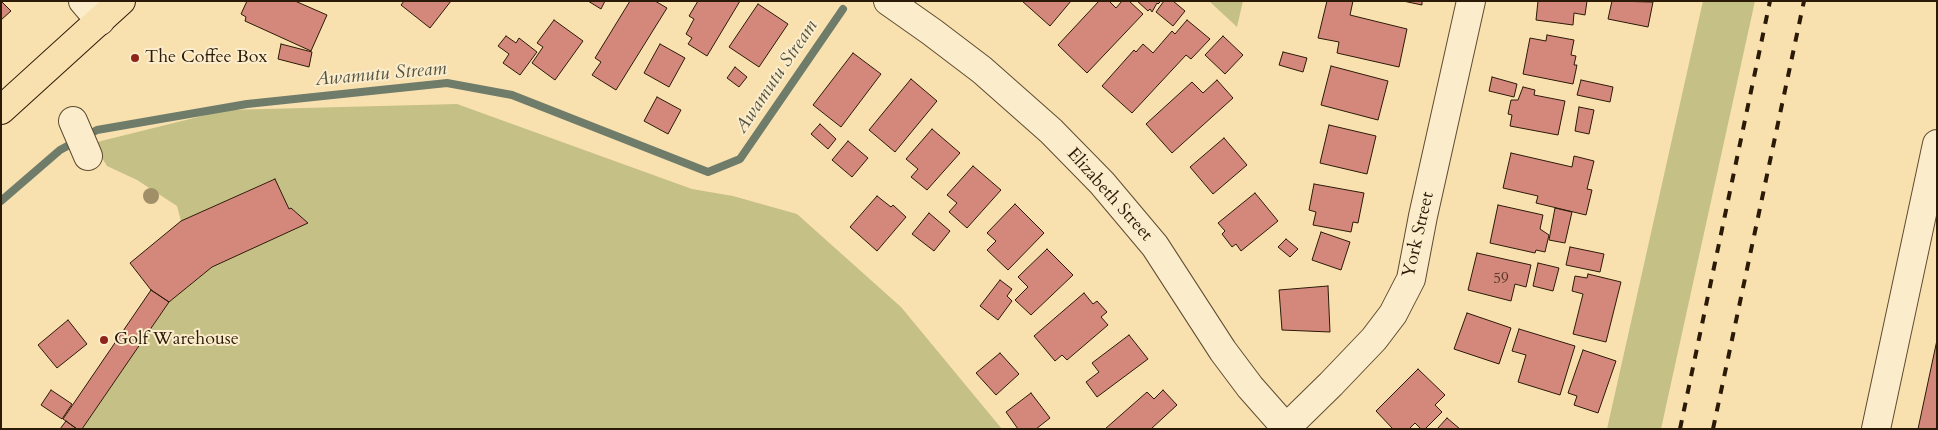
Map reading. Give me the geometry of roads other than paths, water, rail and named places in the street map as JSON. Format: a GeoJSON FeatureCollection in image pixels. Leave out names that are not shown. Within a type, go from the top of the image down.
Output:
{"type":"FeatureCollection","features":[{"type":"Feature","properties":{"kind":"main road"},"geometry":{"type":"LineString","coordinates":[[1,110],[91,11],[121,1]]}},
{"type":"Feature","properties":{"kind":"street","name":"Elizabeth Street"},"geometry":{"type":"LineString","coordinates":[[888,1],[982,70],[1051,132],[1102,184],[1155,246],[1222,351],[1286,428]]}},
{"type":"Feature","properties":{"kind":"street","name":"York Street"},"geometry":{"type":"LineString","coordinates":[[1286,428],[1332,384],[1374,339],[1393,314],[1411,279],[1470,1]]}},
{"type":"Feature","properties":{"kind":"street"},"geometry":{"type":"LineString","coordinates":[[73,121],[88,156]]}},
{"type":"Feature","properties":{"kind":"street"},"geometry":{"type":"LineString","coordinates":[[1876,429],[1937,144]]}},
{"type":"Feature","properties":{"kind":"waterway","name":"Awamutu Stream"},"geometry":{"type":"LineString","coordinates":[[1,201],[60,150],[97,130],[247,104],[447,83],[512,95],[708,172],[740,159],[843,9]]}},
{"type":"Feature","properties":{"kind":"railway"},"geometry":{"type":"LineString","coordinates":[[1680,429],[1770,1]]}},
{"type":"Feature","properties":{"kind":"railway"},"geometry":{"type":"LineString","coordinates":[[1713,429],[1804,1]]}},
{"type":"Feature","properties":{"kind":"place","name":"The Coffee Box"},"geometry":{"type":"Point","coordinates":[135,58]}},
{"type":"Feature","properties":{"kind":"place","name":"Golf Warehouse"},"geometry":{"type":"Point","coordinates":[104,340]}}]}
